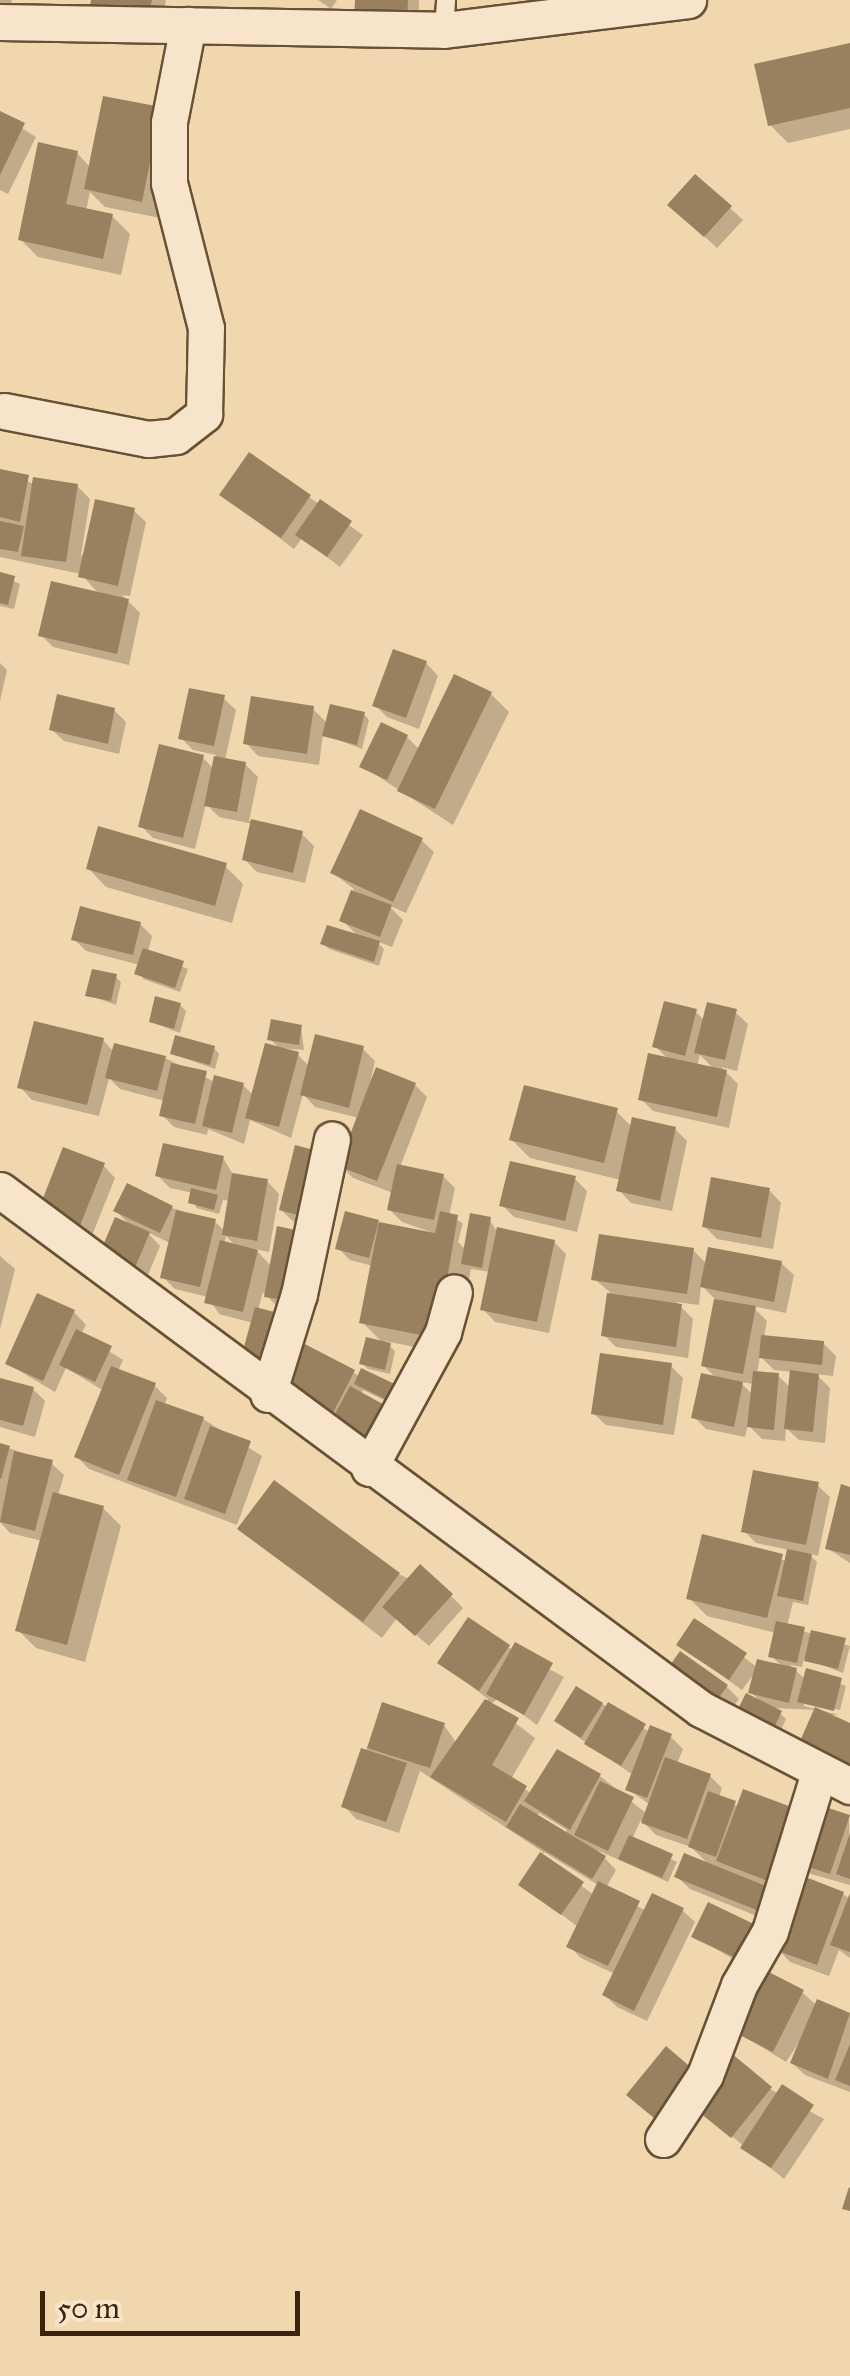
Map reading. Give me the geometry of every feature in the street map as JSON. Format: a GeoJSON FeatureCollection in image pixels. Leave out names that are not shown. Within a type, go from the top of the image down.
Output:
{"type":"FeatureCollection","features":[{"type":"Feature","properties":{"kind":"street"},"geometry":{"type":"LineString","coordinates":[[0,22],[188,25],[688,0]]}},
{"type":"Feature","properties":{"kind":"street"},"geometry":{"type":"LineString","coordinates":[[4,411],[148,438],[176,436],[204,414],[206,328],[170,183],[171,106],[188,25]]}},
{"type":"Feature","properties":{"kind":"street"},"geometry":{"type":"LineString","coordinates":[[268,1394],[299,1294],[332,1139]]}},
{"type":"Feature","properties":{"kind":"street"},"geometry":{"type":"LineString","coordinates":[[0,1190],[268,1394],[701,1709],[835,1780],[770,1931],[739,1986],[705,2075],[663,2139]]}},
{"type":"Feature","properties":{"kind":"street"},"geometry":{"type":"LineString","coordinates":[[369,1468],[443,1332],[454,1292]]}},
{"type":"Feature","properties":{"kind":"building"},"geometry":{"type":"Polygon","coordinates":[[[91,0],[152,0],[148,18],[90,6],[91,0]]]}},
{"type":"Feature","properties":{"kind":"building"},"geometry":{"type":"Polygon","coordinates":[[[355,0],[408,0],[407,24],[354,22],[355,0]]]}},
{"type":"Feature","properties":{"kind":"building"},"geometry":{"type":"Polygon","coordinates":[[[850,43],[850,108],[768,126],[754,64],[850,43]]]}},
{"type":"Feature","properties":{"kind":"building"},"geometry":{"type":"Polygon","coordinates":[[[103,96],[161,107],[142,202],[84,189],[103,96]]]}},
{"type":"Feature","properties":{"kind":"building"},"geometry":{"type":"Polygon","coordinates":[[[0,111],[25,123],[0,175],[0,111]]]}},
{"type":"Feature","properties":{"kind":"building"},"geometry":{"type":"Polygon","coordinates":[[[38,142],[78,151],[66,204],[113,214],[103,259],[18,240],[38,142]]]}},
{"type":"Feature","properties":{"kind":"building"},"geometry":{"type":"Polygon","coordinates":[[[695,174],[732,206],[704,237],[667,205],[695,174]]]}},
{"type":"Feature","properties":{"kind":"building"},"geometry":{"type":"Polygon","coordinates":[[[249,452],[311,495],[281,538],[219,495],[249,452]]]}},
{"type":"Feature","properties":{"kind":"building"},"geometry":{"type":"Polygon","coordinates":[[[0,469],[29,475],[20,522],[0,517],[0,469]]]}},
{"type":"Feature","properties":{"kind":"building"},"geometry":{"type":"Polygon","coordinates":[[[33,477],[78,484],[66,562],[21,556],[33,477]]]}},
{"type":"Feature","properties":{"kind":"building"},"geometry":{"type":"Polygon","coordinates":[[[95,499],[135,508],[118,586],[78,577],[95,499]]]}},
{"type":"Feature","properties":{"kind":"building"},"geometry":{"type":"Polygon","coordinates":[[[320,499],[352,521],[327,557],[295,535],[320,499]]]}},
{"type":"Feature","properties":{"kind":"building"},"geometry":{"type":"Polygon","coordinates":[[[0,521],[24,526],[18,552],[0,549],[0,521]]]}},
{"type":"Feature","properties":{"kind":"building"},"geometry":{"type":"Polygon","coordinates":[[[0,572],[15,576],[8,605],[0,603],[0,572]]]}},
{"type":"Feature","properties":{"kind":"building"},"geometry":{"type":"Polygon","coordinates":[[[51,581],[129,599],[117,654],[38,636],[51,581]]]}},
{"type":"Feature","properties":{"kind":"building"},"geometry":{"type":"Polygon","coordinates":[[[393,649],[427,661],[406,718],[372,706],[393,649]]]}},
{"type":"Feature","properties":{"kind":"building"},"geometry":{"type":"Polygon","coordinates":[[[454,674],[492,692],[435,809],[397,791],[454,674]]]}},
{"type":"Feature","properties":{"kind":"building"},"geometry":{"type":"Polygon","coordinates":[[[189,688],[225,695],[214,746],[178,739],[189,688]]]}},
{"type":"Feature","properties":{"kind":"building"},"geometry":{"type":"Polygon","coordinates":[[[57,694],[115,708],[108,744],[49,730],[57,694]]]}},
{"type":"Feature","properties":{"kind":"building"},"geometry":{"type":"Polygon","coordinates":[[[251,696],[314,706],[307,754],[243,744],[251,696]]]}},
{"type":"Feature","properties":{"kind":"building"},"geometry":{"type":"Polygon","coordinates":[[[330,704],[365,712],[357,745],[322,736],[330,704]]]}},
{"type":"Feature","properties":{"kind":"building"},"geometry":{"type":"Polygon","coordinates":[[[381,722],[408,735],[387,780],[359,767],[381,722]]]}},
{"type":"Feature","properties":{"kind":"building"},"geometry":{"type":"Polygon","coordinates":[[[159,744],[204,755],[183,838],[138,827],[159,744]]]}},
{"type":"Feature","properties":{"kind":"building"},"geometry":{"type":"Polygon","coordinates":[[[214,756],[246,762],[237,812],[204,806],[214,756]]]}},
{"type":"Feature","properties":{"kind":"building"},"geometry":{"type":"Polygon","coordinates":[[[360,809],[423,838],[393,902],[330,873],[360,809]]]}},
{"type":"Feature","properties":{"kind":"building"},"geometry":{"type":"Polygon","coordinates":[[[251,819],[303,831],[293,873],[242,860],[251,819]]]}},
{"type":"Feature","properties":{"kind":"building"},"geometry":{"type":"Polygon","coordinates":[[[98,826],[227,863],[215,906],[86,869],[98,826]]]}},
{"type":"Feature","properties":{"kind":"building"},"geometry":{"type":"Polygon","coordinates":[[[351,890],[392,905],[380,937],[339,921],[351,890]]]}},
{"type":"Feature","properties":{"kind":"building"},"geometry":{"type":"Polygon","coordinates":[[[80,906],[141,922],[133,955],[71,940],[80,906]]]}},
{"type":"Feature","properties":{"kind":"building"},"geometry":{"type":"Polygon","coordinates":[[[327,925],[380,941],[374,962],[320,944],[327,925]]]}},
{"type":"Feature","properties":{"kind":"building"},"geometry":{"type":"Polygon","coordinates":[[[143,948],[184,961],[175,988],[134,974],[143,948]]]}},
{"type":"Feature","properties":{"kind":"building"},"geometry":{"type":"Polygon","coordinates":[[[92,969],[117,974],[111,1001],[85,996],[92,969]]]}},
{"type":"Feature","properties":{"kind":"building"},"geometry":{"type":"Polygon","coordinates":[[[155,996],[181,1003],[174,1029],[149,1022],[155,996]]]}},
{"type":"Feature","properties":{"kind":"building"},"geometry":{"type":"Polygon","coordinates":[[[664,1001],[697,1009],[685,1056],[652,1047],[664,1001]]]}},
{"type":"Feature","properties":{"kind":"building"},"geometry":{"type":"Polygon","coordinates":[[[707,1002],[737,1009],[725,1060],[694,1053],[707,1002]]]}},
{"type":"Feature","properties":{"kind":"building"},"geometry":{"type":"Polygon","coordinates":[[[271,1019],[302,1025],[299,1045],[267,1040],[271,1019]]]}},
{"type":"Feature","properties":{"kind":"building"},"geometry":{"type":"Polygon","coordinates":[[[34,1021],[104,1038],[87,1105],[17,1088],[34,1021]]]}},
{"type":"Feature","properties":{"kind":"building"},"geometry":{"type":"Polygon","coordinates":[[[315,1034],[364,1046],[349,1108],[300,1095],[315,1034]]]}},
{"type":"Feature","properties":{"kind":"building"},"geometry":{"type":"Polygon","coordinates":[[[175,1035],[215,1046],[210,1065],[170,1054],[175,1035]]]}},
{"type":"Feature","properties":{"kind":"building"},"geometry":{"type":"Polygon","coordinates":[[[114,1043],[166,1056],[157,1091],[105,1078],[114,1043]]]}},
{"type":"Feature","properties":{"kind":"building"},"geometry":{"type":"Polygon","coordinates":[[[265,1043],[299,1052],[279,1127],[245,1118],[265,1043]]]}},
{"type":"Feature","properties":{"kind":"building"},"geometry":{"type":"Polygon","coordinates":[[[648,1053],[727,1070],[717,1117],[638,1100],[648,1053]]]}},
{"type":"Feature","properties":{"kind":"building"},"geometry":{"type":"Polygon","coordinates":[[[171,1063],[207,1071],[195,1124],[159,1116],[171,1063]]]}},
{"type":"Feature","properties":{"kind":"building"},"geometry":{"type":"Polygon","coordinates":[[[376,1067],[416,1083],[377,1181],[338,1166],[376,1067]]]}},
{"type":"Feature","properties":{"kind":"building"},"geometry":{"type":"Polygon","coordinates":[[[214,1075],[244,1083],[232,1133],[202,1126],[214,1075]]]}},
{"type":"Feature","properties":{"kind":"building"},"geometry":{"type":"Polygon","coordinates":[[[524,1085],[618,1108],[604,1163],[509,1140],[524,1085]]]}},
{"type":"Feature","properties":{"kind":"building"},"geometry":{"type":"Polygon","coordinates":[[[632,1117],[676,1127],[660,1201],[616,1191],[632,1117]]]}},
{"type":"Feature","properties":{"kind":"building"},"geometry":{"type":"Polygon","coordinates":[[[163,1143],[224,1156],[216,1190],[155,1176],[163,1143]]]}},
{"type":"Feature","properties":{"kind":"building"},"geometry":{"type":"Polygon","coordinates":[[[295,1145],[325,1153],[309,1218],[279,1210],[295,1145]]]}},
{"type":"Feature","properties":{"kind":"building"},"geometry":{"type":"Polygon","coordinates":[[[63,1147],[105,1163],[79,1228],[38,1211],[63,1147]]]}},
{"type":"Feature","properties":{"kind":"building"},"geometry":{"type":"Polygon","coordinates":[[[510,1161],[576,1176],[565,1221],[499,1206],[510,1161]]]}},
{"type":"Feature","properties":{"kind":"building"},"geometry":{"type":"Polygon","coordinates":[[[397,1164],[444,1174],[434,1220],[387,1210],[397,1164]]]}},
{"type":"Feature","properties":{"kind":"building"},"geometry":{"type":"Polygon","coordinates":[[[232,1173],[268,1179],[257,1241],[222,1235],[232,1173]]]}},
{"type":"Feature","properties":{"kind":"building"},"geometry":{"type":"Polygon","coordinates":[[[711,1177],[770,1188],[761,1238],[702,1227],[711,1177]]]}},
{"type":"Feature","properties":{"kind":"building"},"geometry":{"type":"Polygon","coordinates":[[[127,1183],[173,1206],[160,1233],[113,1211],[127,1183]]]}},
{"type":"Feature","properties":{"kind":"building"},"geometry":{"type":"Polygon","coordinates":[[[191,1188],[218,1195],[214,1210],[188,1203],[191,1188]]]}},
{"type":"Feature","properties":{"kind":"building"},"geometry":{"type":"Polygon","coordinates":[[[176,1210],[216,1219],[200,1287],[160,1278],[176,1210]]]}},
{"type":"Feature","properties":{"kind":"building"},"geometry":{"type":"Polygon","coordinates":[[[345,1211],[379,1220],[369,1258],[335,1249],[345,1211]]]}},
{"type":"Feature","properties":{"kind":"building"},"geometry":{"type":"Polygon","coordinates":[[[440,1211],[458,1215],[437,1338],[359,1323],[379,1222],[435,1233],[440,1211]]]}},
{"type":"Feature","properties":{"kind":"building"},"geometry":{"type":"Polygon","coordinates":[[[470,1213],[491,1217],[482,1268],[461,1264],[470,1213]]]}},
{"type":"Feature","properties":{"kind":"building"},"geometry":{"type":"Polygon","coordinates":[[[115,1217],[150,1232],[131,1277],[96,1262],[115,1217]]]}},
{"type":"Feature","properties":{"kind":"building"},"geometry":{"type":"Polygon","coordinates":[[[277,1226],[309,1233],[296,1302],[264,1297],[277,1226]]]}},
{"type":"Feature","properties":{"kind":"building"},"geometry":{"type":"Polygon","coordinates":[[[497,1227],[555,1240],[537,1322],[480,1310],[497,1227]]]}},
{"type":"Feature","properties":{"kind":"building"},"geometry":{"type":"Polygon","coordinates":[[[599,1234],[694,1248],[687,1294],[591,1280],[599,1234]]]}},
{"type":"Feature","properties":{"kind":"building"},"geometry":{"type":"Polygon","coordinates":[[[220,1240],[258,1250],[243,1312],[204,1303],[220,1240]]]}},
{"type":"Feature","properties":{"kind":"building"},"geometry":{"type":"Polygon","coordinates":[[[708,1247],[782,1261],[774,1302],[700,1287],[708,1247]]]}},
{"type":"Feature","properties":{"kind":"building"},"geometry":{"type":"Polygon","coordinates":[[[37,1293],[75,1310],[43,1381],[5,1364],[37,1293]]]}},
{"type":"Feature","properties":{"kind":"building"},"geometry":{"type":"Polygon","coordinates":[[[607,1293],[682,1304],[676,1347],[601,1336],[607,1293]]]}},
{"type":"Feature","properties":{"kind":"building"},"geometry":{"type":"Polygon","coordinates":[[[714,1299],[756,1306],[743,1374],[701,1366],[714,1299]]]}},
{"type":"Feature","properties":{"kind":"building"},"geometry":{"type":"Polygon","coordinates":[[[255,1307],[290,1316],[276,1365],[242,1354],[255,1307]]]}},
{"type":"Feature","properties":{"kind":"building"},"geometry":{"type":"Polygon","coordinates":[[[76,1329],[112,1346],[95,1382],[59,1365],[76,1329]]]}},
{"type":"Feature","properties":{"kind":"building"},"geometry":{"type":"Polygon","coordinates":[[[761,1335],[824,1341],[822,1365],[759,1358],[761,1335]]]}},
{"type":"Feature","properties":{"kind":"building"},"geometry":{"type":"Polygon","coordinates":[[[366,1337],[391,1343],[385,1370],[359,1364],[366,1337]]]}},
{"type":"Feature","properties":{"kind":"building"},"geometry":{"type":"Polygon","coordinates":[[[299,1341],[355,1370],[332,1415],[276,1386],[299,1341]]]}},
{"type":"Feature","properties":{"kind":"building"},"geometry":{"type":"Polygon","coordinates":[[[600,1353],[672,1363],[663,1425],[591,1414],[600,1353]]]}},
{"type":"Feature","properties":{"kind":"building"},"geometry":{"type":"Polygon","coordinates":[[[111,1366],[156,1383],[119,1475],[74,1457],[111,1366]]]}},
{"type":"Feature","properties":{"kind":"building"},"geometry":{"type":"Polygon","coordinates":[[[361,1368],[403,1388],[395,1404],[354,1384],[361,1368]]]}},
{"type":"Feature","properties":{"kind":"building"},"geometry":{"type":"Polygon","coordinates":[[[790,1370],[819,1374],[813,1432],[784,1429],[790,1370]]]}},
{"type":"Feature","properties":{"kind":"building"},"geometry":{"type":"Polygon","coordinates":[[[753,1371],[779,1373],[774,1430],[747,1427],[753,1371]]]}},
{"type":"Feature","properties":{"kind":"building"},"geometry":{"type":"Polygon","coordinates":[[[701,1373],[743,1382],[734,1427],[691,1418],[701,1373]]]}},
{"type":"Feature","properties":{"kind":"building"},"geometry":{"type":"Polygon","coordinates":[[[0,1378],[34,1387],[23,1426],[0,1420],[0,1378]]]}},
{"type":"Feature","properties":{"kind":"building"},"geometry":{"type":"Polygon","coordinates":[[[350,1386],[390,1408],[363,1456],[324,1434],[350,1386]]]}},
{"type":"Feature","properties":{"kind":"building"},"geometry":{"type":"Polygon","coordinates":[[[156,1400],[204,1417],[176,1497],[127,1480],[156,1400]]]}},
{"type":"Feature","properties":{"kind":"building"},"geometry":{"type":"Polygon","coordinates":[[[210,1426],[251,1441],[225,1514],[184,1499],[210,1426]]]}},
{"type":"Feature","properties":{"kind":"building"},"geometry":{"type":"Polygon","coordinates":[[[0,1443],[10,1446],[1,1479],[0,1478],[0,1443]]]}},
{"type":"Feature","properties":{"kind":"building"},"geometry":{"type":"Polygon","coordinates":[[[14,1451],[53,1460],[35,1531],[0,1522],[14,1451]]]}},
{"type":"Feature","properties":{"kind":"building"},"geometry":{"type":"Polygon","coordinates":[[[753,1470],[819,1482],[806,1545],[741,1532],[753,1470]]]}},
{"type":"Feature","properties":{"kind":"building"},"geometry":{"type":"Polygon","coordinates":[[[274,1480],[400,1573],[363,1622],[237,1529],[274,1480]]]}},
{"type":"Feature","properties":{"kind":"building"},"geometry":{"type":"Polygon","coordinates":[[[841,1484],[850,1487],[850,1555],[825,1549],[841,1484]]]}},
{"type":"Feature","properties":{"kind":"building"},"geometry":{"type":"Polygon","coordinates":[[[53,1492],[104,1506],[67,1645],[15,1631],[53,1492]]]}},
{"type":"Feature","properties":{"kind":"building"},"geometry":{"type":"Polygon","coordinates":[[[702,1534],[783,1554],[767,1618],[686,1599],[702,1534]]]}},
{"type":"Feature","properties":{"kind":"building"},"geometry":{"type":"Polygon","coordinates":[[[787,1549],[812,1554],[803,1601],[777,1596],[787,1549]]]}},
{"type":"Feature","properties":{"kind":"building"},"geometry":{"type":"Polygon","coordinates":[[[420,1564],[453,1594],[415,1636],[382,1607],[420,1564]]]}},
{"type":"Feature","properties":{"kind":"building"},"geometry":{"type":"Polygon","coordinates":[[[468,1617],[510,1645],[479,1691],[437,1663],[468,1617]]]}},
{"type":"Feature","properties":{"kind":"building"},"geometry":{"type":"Polygon","coordinates":[[[694,1618],[747,1653],[729,1680],[676,1645],[694,1618]]]}},
{"type":"Feature","properties":{"kind":"building"},"geometry":{"type":"Polygon","coordinates":[[[776,1621],[805,1627],[797,1663],[768,1657],[776,1621]]]}},
{"type":"Feature","properties":{"kind":"building"},"geometry":{"type":"Polygon","coordinates":[[[811,1630],[846,1638],[838,1669],[804,1661],[811,1630]]]}},
{"type":"Feature","properties":{"kind":"building"},"geometry":{"type":"Polygon","coordinates":[[[515,1642],[553,1663],[524,1715],[486,1694],[515,1642]]]}},
{"type":"Feature","properties":{"kind":"building"},"geometry":{"type":"Polygon","coordinates":[[[680,1651],[728,1685],[714,1705],[666,1671],[680,1651]]]}},
{"type":"Feature","properties":{"kind":"building"},"geometry":{"type":"Polygon","coordinates":[[[757,1659],[797,1668],[789,1703],[748,1693],[757,1659]]]}},
{"type":"Feature","properties":{"kind":"building"},"geometry":{"type":"Polygon","coordinates":[[[806,1668],[842,1678],[834,1711],[797,1702],[806,1668]]]}},
{"type":"Feature","properties":{"kind":"building"},"geometry":{"type":"Polygon","coordinates":[[[576,1686],[603,1703],[581,1738],[554,1721],[576,1686]]]}},
{"type":"Feature","properties":{"kind":"building"},"geometry":{"type":"Polygon","coordinates":[[[746,1693],[782,1711],[768,1741],[731,1723],[746,1693]]]}},
{"type":"Feature","properties":{"kind":"building"},"geometry":{"type":"Polygon","coordinates":[[[485,1699],[519,1718],[492,1765],[527,1786],[506,1822],[430,1777],[485,1699]]]}},
{"type":"Feature","properties":{"kind":"building"},"geometry":{"type":"Polygon","coordinates":[[[382,1702],[445,1723],[430,1768],[367,1748],[382,1702]]]}},
{"type":"Feature","properties":{"kind":"building"},"geometry":{"type":"Polygon","coordinates":[[[608,1702],[646,1724],[621,1766],[584,1744],[608,1702]]]}},
{"type":"Feature","properties":{"kind":"building"},"geometry":{"type":"Polygon","coordinates":[[[815,1707],[850,1723],[850,1773],[793,1757],[815,1707]]]}},
{"type":"Feature","properties":{"kind":"building"},"geometry":{"type":"Polygon","coordinates":[[[650,1725],[672,1734],[647,1798],[625,1790],[650,1725]]]}},
{"type":"Feature","properties":{"kind":"building"},"geometry":{"type":"Polygon","coordinates":[[[361,1748],[407,1763],[386,1822],[341,1807],[361,1748]]]}},
{"type":"Feature","properties":{"kind":"building"},"geometry":{"type":"Polygon","coordinates":[[[557,1749],[601,1774],[570,1830],[524,1801],[557,1749]]]}},
{"type":"Feature","properties":{"kind":"building"},"geometry":{"type":"Polygon","coordinates":[[[665,1757],[711,1774],[687,1839],[641,1823],[665,1757]]]}},
{"type":"Feature","properties":{"kind":"building"},"geometry":{"type":"Polygon","coordinates":[[[600,1781],[634,1797],[608,1851],[574,1835],[600,1781]]]}},
{"type":"Feature","properties":{"kind":"building"},"geometry":{"type":"Polygon","coordinates":[[[743,1789],[805,1812],[778,1885],[716,1861],[743,1789]]]}},
{"type":"Feature","properties":{"kind":"building"},"geometry":{"type":"Polygon","coordinates":[[[708,1791],[736,1801],[716,1857],[688,1847],[708,1791]]]}},
{"type":"Feature","properties":{"kind":"building"},"geometry":{"type":"Polygon","coordinates":[[[520,1804],[606,1856],[592,1879],[506,1827],[520,1804]]]}},
{"type":"Feature","properties":{"kind":"building"},"geometry":{"type":"Polygon","coordinates":[[[816,1804],[850,1815],[830,1874],[796,1863],[816,1804]]]}},
{"type":"Feature","properties":{"kind":"building"},"geometry":{"type":"Polygon","coordinates":[[[850,1833],[850,1879],[836,1874],[850,1833]]]}},
{"type":"Feature","properties":{"kind":"building"},"geometry":{"type":"Polygon","coordinates":[[[629,1835],[673,1854],[662,1878],[618,1859],[629,1835]]]}},
{"type":"Feature","properties":{"kind":"building"},"geometry":{"type":"Polygon","coordinates":[[[540,1852],[584,1882],[561,1915],[518,1885],[540,1852]]]}},
{"type":"Feature","properties":{"kind":"building"},"geometry":{"type":"Polygon","coordinates":[[[684,1853],[778,1891],[769,1915],[674,1877],[684,1853]]]}},
{"type":"Feature","properties":{"kind":"building"},"geometry":{"type":"Polygon","coordinates":[[[803,1876],[844,1892],[817,1965],[775,1950],[803,1876]]]}},
{"type":"Feature","properties":{"kind":"building"},"geometry":{"type":"Polygon","coordinates":[[[598,1881],[640,1901],[608,1966],[566,1947],[598,1881]]]}},
{"type":"Feature","properties":{"kind":"building"},"geometry":{"type":"Polygon","coordinates":[[[652,1893],[684,1908],[634,2011],[602,1995],[652,1893]]]}},
{"type":"Feature","properties":{"kind":"building"},"geometry":{"type":"Polygon","coordinates":[[[850,1893],[850,1952],[830,1945],[850,1893]]]}},
{"type":"Feature","properties":{"kind":"building"},"geometry":{"type":"Polygon","coordinates":[[[708,1902],[756,1925],[740,1960],[691,1937],[708,1902]]]}},
{"type":"Feature","properties":{"kind":"building"},"geometry":{"type":"Polygon","coordinates":[[[757,1966],[804,1990],[773,2052],[726,2028],[757,1966]]]}},
{"type":"Feature","properties":{"kind":"building"},"geometry":{"type":"Polygon","coordinates":[[[817,1999],[850,2013],[828,2079],[790,2063],[817,1999]]]}},
{"type":"Feature","properties":{"kind":"building"},"geometry":{"type":"Polygon","coordinates":[[[850,2044],[850,2086],[835,2080],[850,2044]]]}},
{"type":"Feature","properties":{"kind":"building"},"geometry":{"type":"Polygon","coordinates":[[[666,2046],[694,2070],[654,2118],[626,2095],[666,2046]]]}},
{"type":"Feature","properties":{"kind":"building"},"geometry":{"type":"Polygon","coordinates":[[[731,2053],[772,2087],[731,2138],[689,2104],[731,2053]]]}},
{"type":"Feature","properties":{"kind":"building"},"geometry":{"type":"Polygon","coordinates":[[[782,2084],[814,2105],[771,2168],[740,2148],[782,2084]]]}},
{"type":"Feature","properties":{"kind":"building"},"geometry":{"type":"Polygon","coordinates":[[[850,2188],[850,2211],[842,2209],[850,2188]]]}}]}
